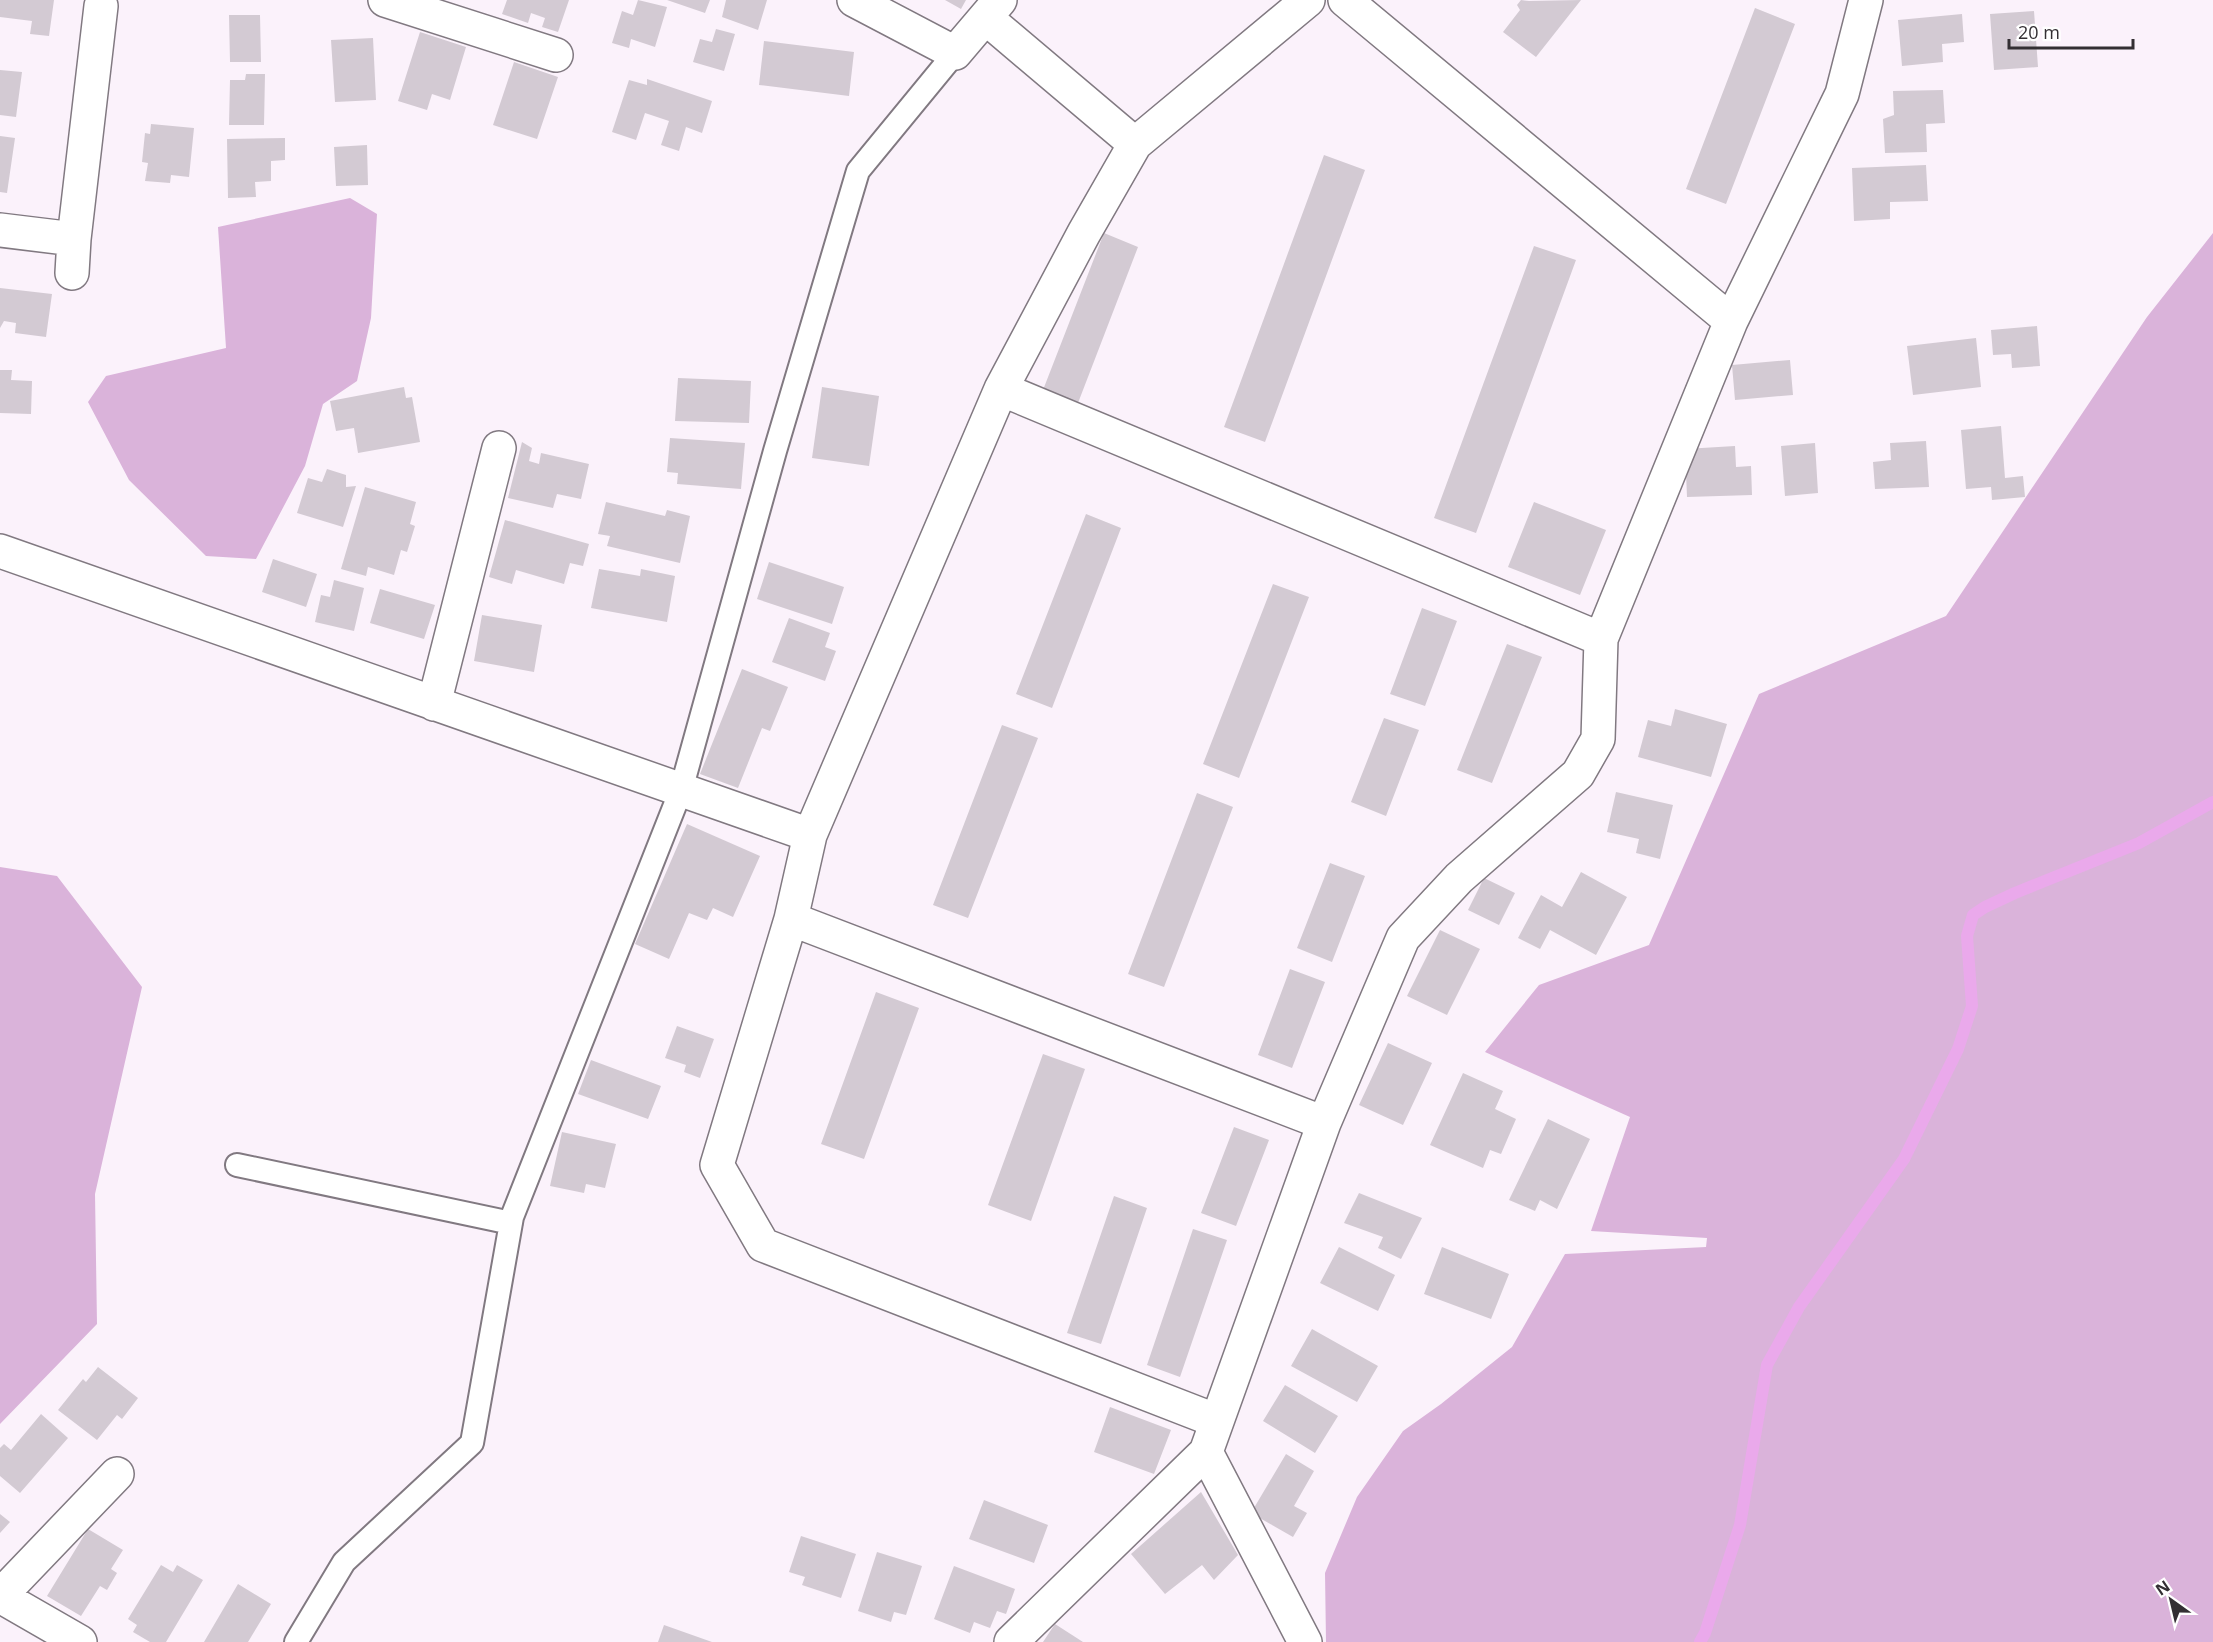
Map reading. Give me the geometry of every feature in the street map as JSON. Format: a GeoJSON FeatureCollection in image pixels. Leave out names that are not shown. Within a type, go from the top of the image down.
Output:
{"type":"FeatureCollection","features":[{"type":"Feature","properties":{"kind":"street"},"geometry":{"type":"LineString","coordinates":[[385,0],[556,55]]}},
{"type":"Feature","properties":{"kind":"street"},"geometry":{"type":"LineString","coordinates":[[854,0],[956,53],[993,9],[1136,144]]}},
{"type":"Feature","properties":{"kind":"street"},"geometry":{"type":"LineString","coordinates":[[1217,1421],[763,1245],[717,1166],[791,919],[810,835],[1001,389],[1084,233],[1136,144],[1308,0]]}},
{"type":"Feature","properties":{"kind":"street"},"geometry":{"type":"LineString","coordinates":[[1345,0],[1731,321]]}},
{"type":"Feature","properties":{"kind":"street"},"geometry":{"type":"LineString","coordinates":[[1011,1642],[1206,1452],[1324,1123],[1403,938],[1459,878],[1578,774],[1598,739],[1601,639],[1731,321],[1842,94],[1866,0]]}},
{"type":"Feature","properties":{"kind":"street"},"geometry":{"type":"LineString","coordinates":[[72,273],[101,6]]}},
{"type":"Feature","properties":{"kind":"street"},"geometry":{"type":"LineString","coordinates":[[0,230],[74,239]]}},
{"type":"Feature","properties":{"kind":"street"},"geometry":{"type":"LineString","coordinates":[[1001,389],[1601,639]]}},
{"type":"Feature","properties":{"kind":"street"},"geometry":{"type":"LineString","coordinates":[[434,704],[499,448]]}},
{"type":"Feature","properties":{"kind":"street"},"geometry":{"type":"LineString","coordinates":[[0,551],[810,835]]}},
{"type":"Feature","properties":{"kind":"street"},"geometry":{"type":"LineString","coordinates":[[791,919],[1324,1123]]}},
{"type":"Feature","properties":{"kind":"street"},"geometry":{"type":"LineString","coordinates":[[1206,1452],[1305,1642]]}},
{"type":"Feature","properties":{"kind":"street"},"geometry":{"type":"LineString","coordinates":[[80,1642],[0,1596],[117,1474]]}},
{"type":"Feature","properties":{"kind":"lane"},"geometry":{"type":"LineString","coordinates":[[296,1642],[344,1562],[472,1443],[511,1222],[681,790],[775,451],[858,171],[956,53]]}},
{"type":"Feature","properties":{"kind":"lane"},"geometry":{"type":"LineString","coordinates":[[237,1165],[511,1222]]}},
{"type":"Feature","properties":{"kind":"shaded area"},"geometry":{"type":"Polygon","coordinates":[[[350,198],[377,214],[371,318],[357,381],[323,404],[305,466],[256,559],[206,556],[129,480],[88,402],[106,376],[226,348],[218,227],[350,198]]]}},
{"type":"Feature","properties":{"kind":"shaded area"},"geometry":{"type":"Polygon","coordinates":[[[2213,233],[2213,1642],[1326,1642],[1325,1573],[1357,1497],[1403,1431],[1441,1404],[1512,1347],[1565,1254],[1706,1247],[1707,1238],[1591,1231],[1630,1117],[1485,1052],[1539,985],[1649,945],[1759,694],[1946,616],[2147,317],[2213,233]]]}},
{"type":"Feature","properties":{"kind":"shaded area"},"geometry":{"type":"Polygon","coordinates":[[[0,867],[57,876],[142,987],[95,1194],[97,1324],[0,1424],[0,867]]]}},
{"type":"Feature","properties":{"kind":"building"},"geometry":{"type":"Polygon","coordinates":[[[0,0],[54,0],[49,36],[30,34],[32,21],[0,17],[0,0]]]}},
{"type":"Feature","properties":{"kind":"building"},"geometry":{"type":"Polygon","coordinates":[[[507,0],[569,0],[558,32],[542,27],[545,18],[531,13],[528,23],[502,14],[507,0]]]}},
{"type":"Feature","properties":{"kind":"building"},"geometry":{"type":"Polygon","coordinates":[[[638,0],[667,7],[655,47],[631,39],[629,48],[612,43],[622,11],[633,15],[638,0]]]}},
{"type":"Feature","properties":{"kind":"building"},"geometry":{"type":"Polygon","coordinates":[[[667,0],[710,0],[705,13],[667,0]]]}},
{"type":"Feature","properties":{"kind":"building"},"geometry":{"type":"Polygon","coordinates":[[[726,0],[767,0],[758,30],[722,17],[726,0]]]}},
{"type":"Feature","properties":{"kind":"building"},"geometry":{"type":"Polygon","coordinates":[[[945,0],[966,0],[961,9],[945,0]]]}},
{"type":"Feature","properties":{"kind":"building"},"geometry":{"type":"Polygon","coordinates":[[[1521,0],[1581,0],[1536,57],[1503,32],[1520,10],[1517,5],[1521,0]]]}},
{"type":"Feature","properties":{"kind":"building"},"geometry":{"type":"Polygon","coordinates":[[[1755,8],[1795,24],[1726,204],[1686,189],[1755,8]]]}},
{"type":"Feature","properties":{"kind":"building"},"geometry":{"type":"Polygon","coordinates":[[[2034,11],[2038,67],[1994,70],[1990,14],[2034,11]]]}},
{"type":"Feature","properties":{"kind":"building"},"geometry":{"type":"Polygon","coordinates":[[[1962,14],[1964,42],[1942,44],[1943,62],[1902,66],[1898,20],[1962,14]]]}},
{"type":"Feature","properties":{"kind":"building"},"geometry":{"type":"Polygon","coordinates":[[[229,15],[260,15],[261,62],[230,62],[229,15]]]}},
{"type":"Feature","properties":{"kind":"building"},"geometry":{"type":"Polygon","coordinates":[[[716,29],[735,34],[724,71],[693,62],[700,39],[712,42],[716,29]]]}},
{"type":"Feature","properties":{"kind":"building"},"geometry":{"type":"Polygon","coordinates":[[[420,32],[466,47],[450,100],[432,94],[427,110],[398,101],[420,32]]]}},
{"type":"Feature","properties":{"kind":"building"},"geometry":{"type":"Polygon","coordinates":[[[373,38],[376,100],[335,102],[331,40],[373,38]]]}},
{"type":"Feature","properties":{"kind":"building"},"geometry":{"type":"Polygon","coordinates":[[[764,41],[854,52],[849,96],[759,85],[764,41]]]}},
{"type":"Feature","properties":{"kind":"building"},"geometry":{"type":"Polygon","coordinates":[[[514,62],[558,77],[537,139],[493,125],[514,62]]]}},
{"type":"Feature","properties":{"kind":"building"},"geometry":{"type":"Polygon","coordinates":[[[0,70],[22,72],[16,117],[0,115],[0,70]]]}},
{"type":"Feature","properties":{"kind":"building"},"geometry":{"type":"Polygon","coordinates":[[[246,74],[265,74],[264,125],[229,125],[230,80],[245,80],[246,74]]]}},
{"type":"Feature","properties":{"kind":"building"},"geometry":{"type":"Polygon","coordinates":[[[647,79],[712,101],[702,133],[686,127],[679,151],[661,145],[669,121],[645,113],[636,140],[612,132],[629,80],[647,85],[647,79]]]}},
{"type":"Feature","properties":{"kind":"building"},"geometry":{"type":"Polygon","coordinates":[[[1943,90],[1945,123],[1926,124],[1927,152],[1885,153],[1883,119],[1894,115],[1893,91],[1943,90]]]}},
{"type":"Feature","properties":{"kind":"building"},"geometry":{"type":"Polygon","coordinates":[[[151,124],[194,128],[189,177],[171,175],[170,183],[145,181],[148,163],[142,162],[145,133],[150,134],[151,124]]]}},
{"type":"Feature","properties":{"kind":"building"},"geometry":{"type":"Polygon","coordinates":[[[0,136],[15,138],[7,193],[0,192],[0,136]]]}},
{"type":"Feature","properties":{"kind":"building"},"geometry":{"type":"Polygon","coordinates":[[[285,138],[285,160],[271,161],[271,181],[255,182],[256,197],[228,198],[227,139],[285,138]]]}},
{"type":"Feature","properties":{"kind":"building"},"geometry":{"type":"Polygon","coordinates":[[[367,145],[368,185],[336,186],[334,147],[367,145]]]}},
{"type":"Feature","properties":{"kind":"building"},"geometry":{"type":"Polygon","coordinates":[[[1324,155],[1365,170],[1265,442],[1224,427],[1324,155]]]}},
{"type":"Feature","properties":{"kind":"building"},"geometry":{"type":"Polygon","coordinates":[[[1926,165],[1928,201],[1890,202],[1890,219],[1854,221],[1852,168],[1926,165]]]}},
{"type":"Feature","properties":{"kind":"building"},"geometry":{"type":"Polygon","coordinates":[[[1104,233],[1138,247],[1078,403],[1043,390],[1104,233]]]}},
{"type":"Feature","properties":{"kind":"building"},"geometry":{"type":"Polygon","coordinates":[[[1534,246],[1576,260],[1476,533],[1434,518],[1534,246]]]}},
{"type":"Feature","properties":{"kind":"building"},"geometry":{"type":"Polygon","coordinates":[[[0,288],[52,294],[46,337],[15,333],[16,323],[4,321],[0,328],[0,288]]]}},
{"type":"Feature","properties":{"kind":"building"},"geometry":{"type":"Polygon","coordinates":[[[2037,326],[2040,366],[2012,368],[2011,354],[1993,355],[1991,330],[2037,326]]]}},
{"type":"Feature","properties":{"kind":"building"},"geometry":{"type":"Polygon","coordinates":[[[1976,338],[1981,387],[1913,395],[1907,346],[1976,338]]]}},
{"type":"Feature","properties":{"kind":"building"},"geometry":{"type":"Polygon","coordinates":[[[1790,360],[1793,395],[1735,400],[1732,365],[1790,360]]]}},
{"type":"Feature","properties":{"kind":"building"},"geometry":{"type":"Polygon","coordinates":[[[0,370],[12,370],[11,380],[32,381],[31,414],[0,413],[0,370]]]}},
{"type":"Feature","properties":{"kind":"building"},"geometry":{"type":"Polygon","coordinates":[[[678,378],[751,381],[749,423],[675,421],[678,378]]]}},
{"type":"Feature","properties":{"kind":"building"},"geometry":{"type":"Polygon","coordinates":[[[404,387],[406,398],[412,397],[420,442],[358,453],[354,428],[336,431],[330,401],[404,387]]]}},
{"type":"Feature","properties":{"kind":"building"},"geometry":{"type":"Polygon","coordinates":[[[822,387],[879,396],[869,466],[812,458],[822,387]]]}},
{"type":"Feature","properties":{"kind":"building"},"geometry":{"type":"Polygon","coordinates":[[[2001,426],[2005,478],[2023,476],[2025,497],[1992,500],[1991,487],[1966,489],[1961,430],[2001,426]]]}},
{"type":"Feature","properties":{"kind":"building"},"geometry":{"type":"Polygon","coordinates":[[[670,438],[745,443],[741,489],[677,484],[678,473],[667,472],[670,438]]]}},
{"type":"Feature","properties":{"kind":"building"},"geometry":{"type":"Polygon","coordinates":[[[1926,441],[1929,487],[1875,489],[1873,462],[1891,460],[1890,443],[1926,441]]]}},
{"type":"Feature","properties":{"kind":"building"},"geometry":{"type":"Polygon","coordinates":[[[522,442],[532,448],[529,461],[539,464],[541,453],[589,464],[581,499],[557,494],[553,508],[508,498],[522,442]]]}},
{"type":"Feature","properties":{"kind":"building"},"geometry":{"type":"Polygon","coordinates":[[[1815,443],[1818,493],[1785,496],[1781,446],[1815,443]]]}},
{"type":"Feature","properties":{"kind":"building"},"geometry":{"type":"Polygon","coordinates":[[[1735,446],[1736,467],[1751,466],[1752,495],[1687,497],[1685,449],[1735,446]]]}},
{"type":"Feature","properties":{"kind":"building"},"geometry":{"type":"Polygon","coordinates":[[[327,469],[346,475],[346,487],[356,486],[343,527],[297,513],[308,478],[322,482],[327,469]]]}},
{"type":"Feature","properties":{"kind":"building"},"geometry":{"type":"Polygon","coordinates":[[[365,487],[416,502],[410,524],[415,526],[407,552],[401,550],[394,575],[368,567],[366,576],[341,569],[365,487]]]}},
{"type":"Feature","properties":{"kind":"building"},"geometry":{"type":"Polygon","coordinates":[[[606,502],[665,516],[667,510],[690,516],[680,563],[607,546],[610,536],[598,534],[606,502]]]}},
{"type":"Feature","properties":{"kind":"building"},"geometry":{"type":"Polygon","coordinates":[[[1534,502],[1606,530],[1580,595],[1508,567],[1534,502]]]}},
{"type":"Feature","properties":{"kind":"building"},"geometry":{"type":"Polygon","coordinates":[[[1086,514],[1121,528],[1052,708],[1016,694],[1086,514]]]}},
{"type":"Feature","properties":{"kind":"building"},"geometry":{"type":"Polygon","coordinates":[[[505,520],[589,544],[583,566],[570,563],[564,584],[516,570],[512,584],[489,577],[505,520]]]}},
{"type":"Feature","properties":{"kind":"building"},"geometry":{"type":"Polygon","coordinates":[[[273,559],[317,574],[306,607],[262,592],[273,559]]]}},
{"type":"Feature","properties":{"kind":"building"},"geometry":{"type":"Polygon","coordinates":[[[769,562],[844,587],[832,624],[757,599],[769,562]]]}},
{"type":"Feature","properties":{"kind":"building"},"geometry":{"type":"Polygon","coordinates":[[[599,569],[640,576],[641,569],[675,576],[667,622],[591,608],[599,569]]]}},
{"type":"Feature","properties":{"kind":"building"},"geometry":{"type":"Polygon","coordinates":[[[334,580],[364,588],[354,631],[315,622],[321,595],[330,597],[334,580]]]}},
{"type":"Feature","properties":{"kind":"building"},"geometry":{"type":"Polygon","coordinates":[[[1273,584],[1309,597],[1239,778],[1203,764],[1273,584]]]}},
{"type":"Feature","properties":{"kind":"building"},"geometry":{"type":"Polygon","coordinates":[[[380,589],[435,605],[424,639],[370,623],[380,589]]]}},
{"type":"Feature","properties":{"kind":"building"},"geometry":{"type":"Polygon","coordinates":[[[1422,608],[1457,621],[1425,706],[1390,694],[1422,608]]]}},
{"type":"Feature","properties":{"kind":"building"},"geometry":{"type":"Polygon","coordinates":[[[482,615],[542,625],[534,672],[474,661],[482,615]]]}},
{"type":"Feature","properties":{"kind":"building"},"geometry":{"type":"Polygon","coordinates":[[[789,618],[830,633],[825,647],[836,651],[825,681],[772,662],[789,618]]]}},
{"type":"Feature","properties":{"kind":"building"},"geometry":{"type":"Polygon","coordinates":[[[1507,644],[1542,657],[1492,783],[1457,770],[1507,644]]]}},
{"type":"Feature","properties":{"kind":"building"},"geometry":{"type":"Polygon","coordinates":[[[742,669],[788,687],[770,731],[762,728],[738,788],[700,774],[742,669]]]}},
{"type":"Feature","properties":{"kind":"building"},"geometry":{"type":"Polygon","coordinates":[[[1675,709],[1727,724],[1711,777],[1638,757],[1648,720],[1671,726],[1675,709]]]}},
{"type":"Feature","properties":{"kind":"building"},"geometry":{"type":"Polygon","coordinates":[[[1384,718],[1419,730],[1386,816],[1351,802],[1384,718]]]}},
{"type":"Feature","properties":{"kind":"building"},"geometry":{"type":"Polygon","coordinates":[[[1002,725],[1038,738],[968,918],[933,905],[1002,725]]]}},
{"type":"Feature","properties":{"kind":"building"},"geometry":{"type":"Polygon","coordinates":[[[1616,792],[1673,805],[1660,859],[1636,853],[1639,839],[1607,832],[1616,792]]]}},
{"type":"Feature","properties":{"kind":"building"},"geometry":{"type":"Polygon","coordinates":[[[1197,793],[1233,807],[1164,987],[1128,974],[1197,793]]]}},
{"type":"Feature","properties":{"kind":"building"},"geometry":{"type":"Polygon","coordinates":[[[687,824],[760,856],[733,917],[713,908],[707,920],[689,913],[669,959],[635,944],[687,824]]]}},
{"type":"Feature","properties":{"kind":"building"},"geometry":{"type":"Polygon","coordinates":[[[1330,863],[1365,876],[1332,962],[1297,948],[1330,863]]]}},
{"type":"Feature","properties":{"kind":"building"},"geometry":{"type":"Polygon","coordinates":[[[1581,872],[1627,897],[1596,955],[1550,930],[1540,949],[1518,938],[1541,895],[1562,907],[1581,872]]]}},
{"type":"Feature","properties":{"kind":"building"},"geometry":{"type":"Polygon","coordinates":[[[1484,878],[1515,893],[1499,925],[1468,910],[1484,878]]]}},
{"type":"Feature","properties":{"kind":"building"},"geometry":{"type":"Polygon","coordinates":[[[1440,930],[1480,949],[1447,1015],[1407,996],[1440,930]]]}},
{"type":"Feature","properties":{"kind":"building"},"geometry":{"type":"Polygon","coordinates":[[[1290,969],[1325,982],[1292,1068],[1258,1055],[1290,969]]]}},
{"type":"Feature","properties":{"kind":"building"},"geometry":{"type":"Polygon","coordinates":[[[876,992],[919,1008],[864,1159],[821,1144],[876,992]]]}},
{"type":"Feature","properties":{"kind":"building"},"geometry":{"type":"Polygon","coordinates":[[[677,1026],[714,1039],[700,1078],[684,1072],[686,1065],[665,1058],[677,1026]]]}},
{"type":"Feature","properties":{"kind":"building"},"geometry":{"type":"Polygon","coordinates":[[[1388,1043],[1432,1063],[1403,1125],[1359,1105],[1388,1043]]]}},
{"type":"Feature","properties":{"kind":"building"},"geometry":{"type":"Polygon","coordinates":[[[1043,1054],[1085,1069],[1031,1221],[988,1205],[1043,1054]]]}},
{"type":"Feature","properties":{"kind":"building"},"geometry":{"type":"Polygon","coordinates":[[[591,1060],[661,1086],[648,1119],[578,1094],[591,1060]]]}},
{"type":"Feature","properties":{"kind":"building"},"geometry":{"type":"Polygon","coordinates":[[[1463,1073],[1503,1091],[1495,1109],[1516,1119],[1501,1154],[1490,1150],[1483,1168],[1430,1145],[1463,1073]]]}},
{"type":"Feature","properties":{"kind":"building"},"geometry":{"type":"Polygon","coordinates":[[[1548,1119],[1590,1139],[1557,1209],[1540,1200],[1535,1211],[1509,1200],[1548,1119]]]}},
{"type":"Feature","properties":{"kind":"building"},"geometry":{"type":"Polygon","coordinates":[[[1234,1127],[1269,1140],[1236,1226],[1201,1213],[1234,1127]]]}},
{"type":"Feature","properties":{"kind":"building"},"geometry":{"type":"Polygon","coordinates":[[[562,1132],[616,1144],[605,1188],[586,1184],[584,1193],[550,1186],[562,1132]]]}},
{"type":"Feature","properties":{"kind":"building"},"geometry":{"type":"Polygon","coordinates":[[[1359,1193],[1422,1218],[1401,1259],[1378,1248],[1383,1237],[1344,1223],[1359,1193]]]}},
{"type":"Feature","properties":{"kind":"building"},"geometry":{"type":"Polygon","coordinates":[[[1114,1196],[1147,1208],[1101,1344],[1067,1333],[1114,1196]]]}},
{"type":"Feature","properties":{"kind":"building"},"geometry":{"type":"Polygon","coordinates":[[[1193,1229],[1227,1240],[1180,1377],[1147,1365],[1193,1229]]]}},
{"type":"Feature","properties":{"kind":"building"},"geometry":{"type":"Polygon","coordinates":[[[1339,1247],[1395,1275],[1378,1311],[1320,1283],[1339,1247]]]}},
{"type":"Feature","properties":{"kind":"building"},"geometry":{"type":"Polygon","coordinates":[[[1442,1247],[1509,1274],[1491,1319],[1424,1294],[1442,1247]]]}},
{"type":"Feature","properties":{"kind":"building"},"geometry":{"type":"Polygon","coordinates":[[[1312,1329],[1378,1366],[1357,1402],[1291,1366],[1312,1329]]]}},
{"type":"Feature","properties":{"kind":"building"},"geometry":{"type":"Polygon","coordinates":[[[98,1367],[138,1398],[122,1419],[117,1415],[97,1440],[58,1410],[83,1379],[86,1382],[98,1367]]]}},
{"type":"Feature","properties":{"kind":"building"},"geometry":{"type":"Polygon","coordinates":[[[1285,1385],[1338,1416],[1315,1453],[1263,1421],[1285,1385]]]}},
{"type":"Feature","properties":{"kind":"building"},"geometry":{"type":"Polygon","coordinates":[[[1110,1407],[1171,1430],[1154,1474],[1094,1452],[1110,1407]]]}},
{"type":"Feature","properties":{"kind":"building"},"geometry":{"type":"Polygon","coordinates":[[[41,1414],[68,1438],[20,1493],[0,1476],[0,1448],[4,1444],[11,1450],[41,1414]]]}},
{"type":"Feature","properties":{"kind":"building"},"geometry":{"type":"Polygon","coordinates":[[[1286,1454],[1314,1471],[1294,1506],[1307,1513],[1293,1537],[1251,1513],[1286,1454]]]}},
{"type":"Feature","properties":{"kind":"building"},"geometry":{"type":"Polygon","coordinates":[[[1201,1492],[1238,1555],[1214,1580],[1202,1565],[1165,1594],[1131,1554],[1201,1492]]]}},
{"type":"Feature","properties":{"kind":"building"},"geometry":{"type":"Polygon","coordinates":[[[984,1500],[1048,1525],[1034,1563],[969,1539],[984,1500]]]}},
{"type":"Feature","properties":{"kind":"building"},"geometry":{"type":"Polygon","coordinates":[[[0,1514],[10,1522],[0,1533],[0,1514]]]}},
{"type":"Feature","properties":{"kind":"building"},"geometry":{"type":"Polygon","coordinates":[[[88,1529],[123,1550],[111,1569],[117,1573],[107,1590],[100,1586],[81,1616],[47,1596],[88,1529]]]}},
{"type":"Feature","properties":{"kind":"building"},"geometry":{"type":"Polygon","coordinates":[[[801,1536],[856,1554],[841,1598],[802,1585],[805,1577],[789,1572],[801,1536]]]}},
{"type":"Feature","properties":{"kind":"building"},"geometry":{"type":"Polygon","coordinates":[[[877,1552],[922,1566],[906,1615],[894,1612],[891,1622],[858,1611],[877,1552]]]}},
{"type":"Feature","properties":{"kind":"building"},"geometry":{"type":"Polygon","coordinates":[[[161,1565],[173,1572],[177,1565],[203,1580],[166,1642],[150,1642],[133,1632],[137,1625],[128,1619],[161,1565]]]}},
{"type":"Feature","properties":{"kind":"building"},"geometry":{"type":"Polygon","coordinates":[[[954,1566],[1015,1589],[1006,1614],[997,1611],[990,1628],[974,1622],[970,1633],[934,1619],[954,1566]]]}},
{"type":"Feature","properties":{"kind":"building"},"geometry":{"type":"Polygon","coordinates":[[[238,1584],[271,1604],[248,1642],[204,1642],[238,1584]]]}},
{"type":"Feature","properties":{"kind":"building"},"geometry":{"type":"Polygon","coordinates":[[[1055,1624],[1083,1642],[1043,1642],[1055,1624]]]}},
{"type":"Feature","properties":{"kind":"building"},"geometry":{"type":"Polygon","coordinates":[[[664,1625],[712,1642],[658,1642],[664,1625]]]}},
{"type":"Feature","properties":{"kind":"waterway"},"geometry":{"type":"LineString","coordinates":[[1700,1642],[1705,1633],[1740,1525],[1767,1365],[1799,1307],[1904,1159],[1958,1049],[1972,1006],[1967,936],[1973,915],[2015,893],[2139,843],[2213,802]]}}]}
